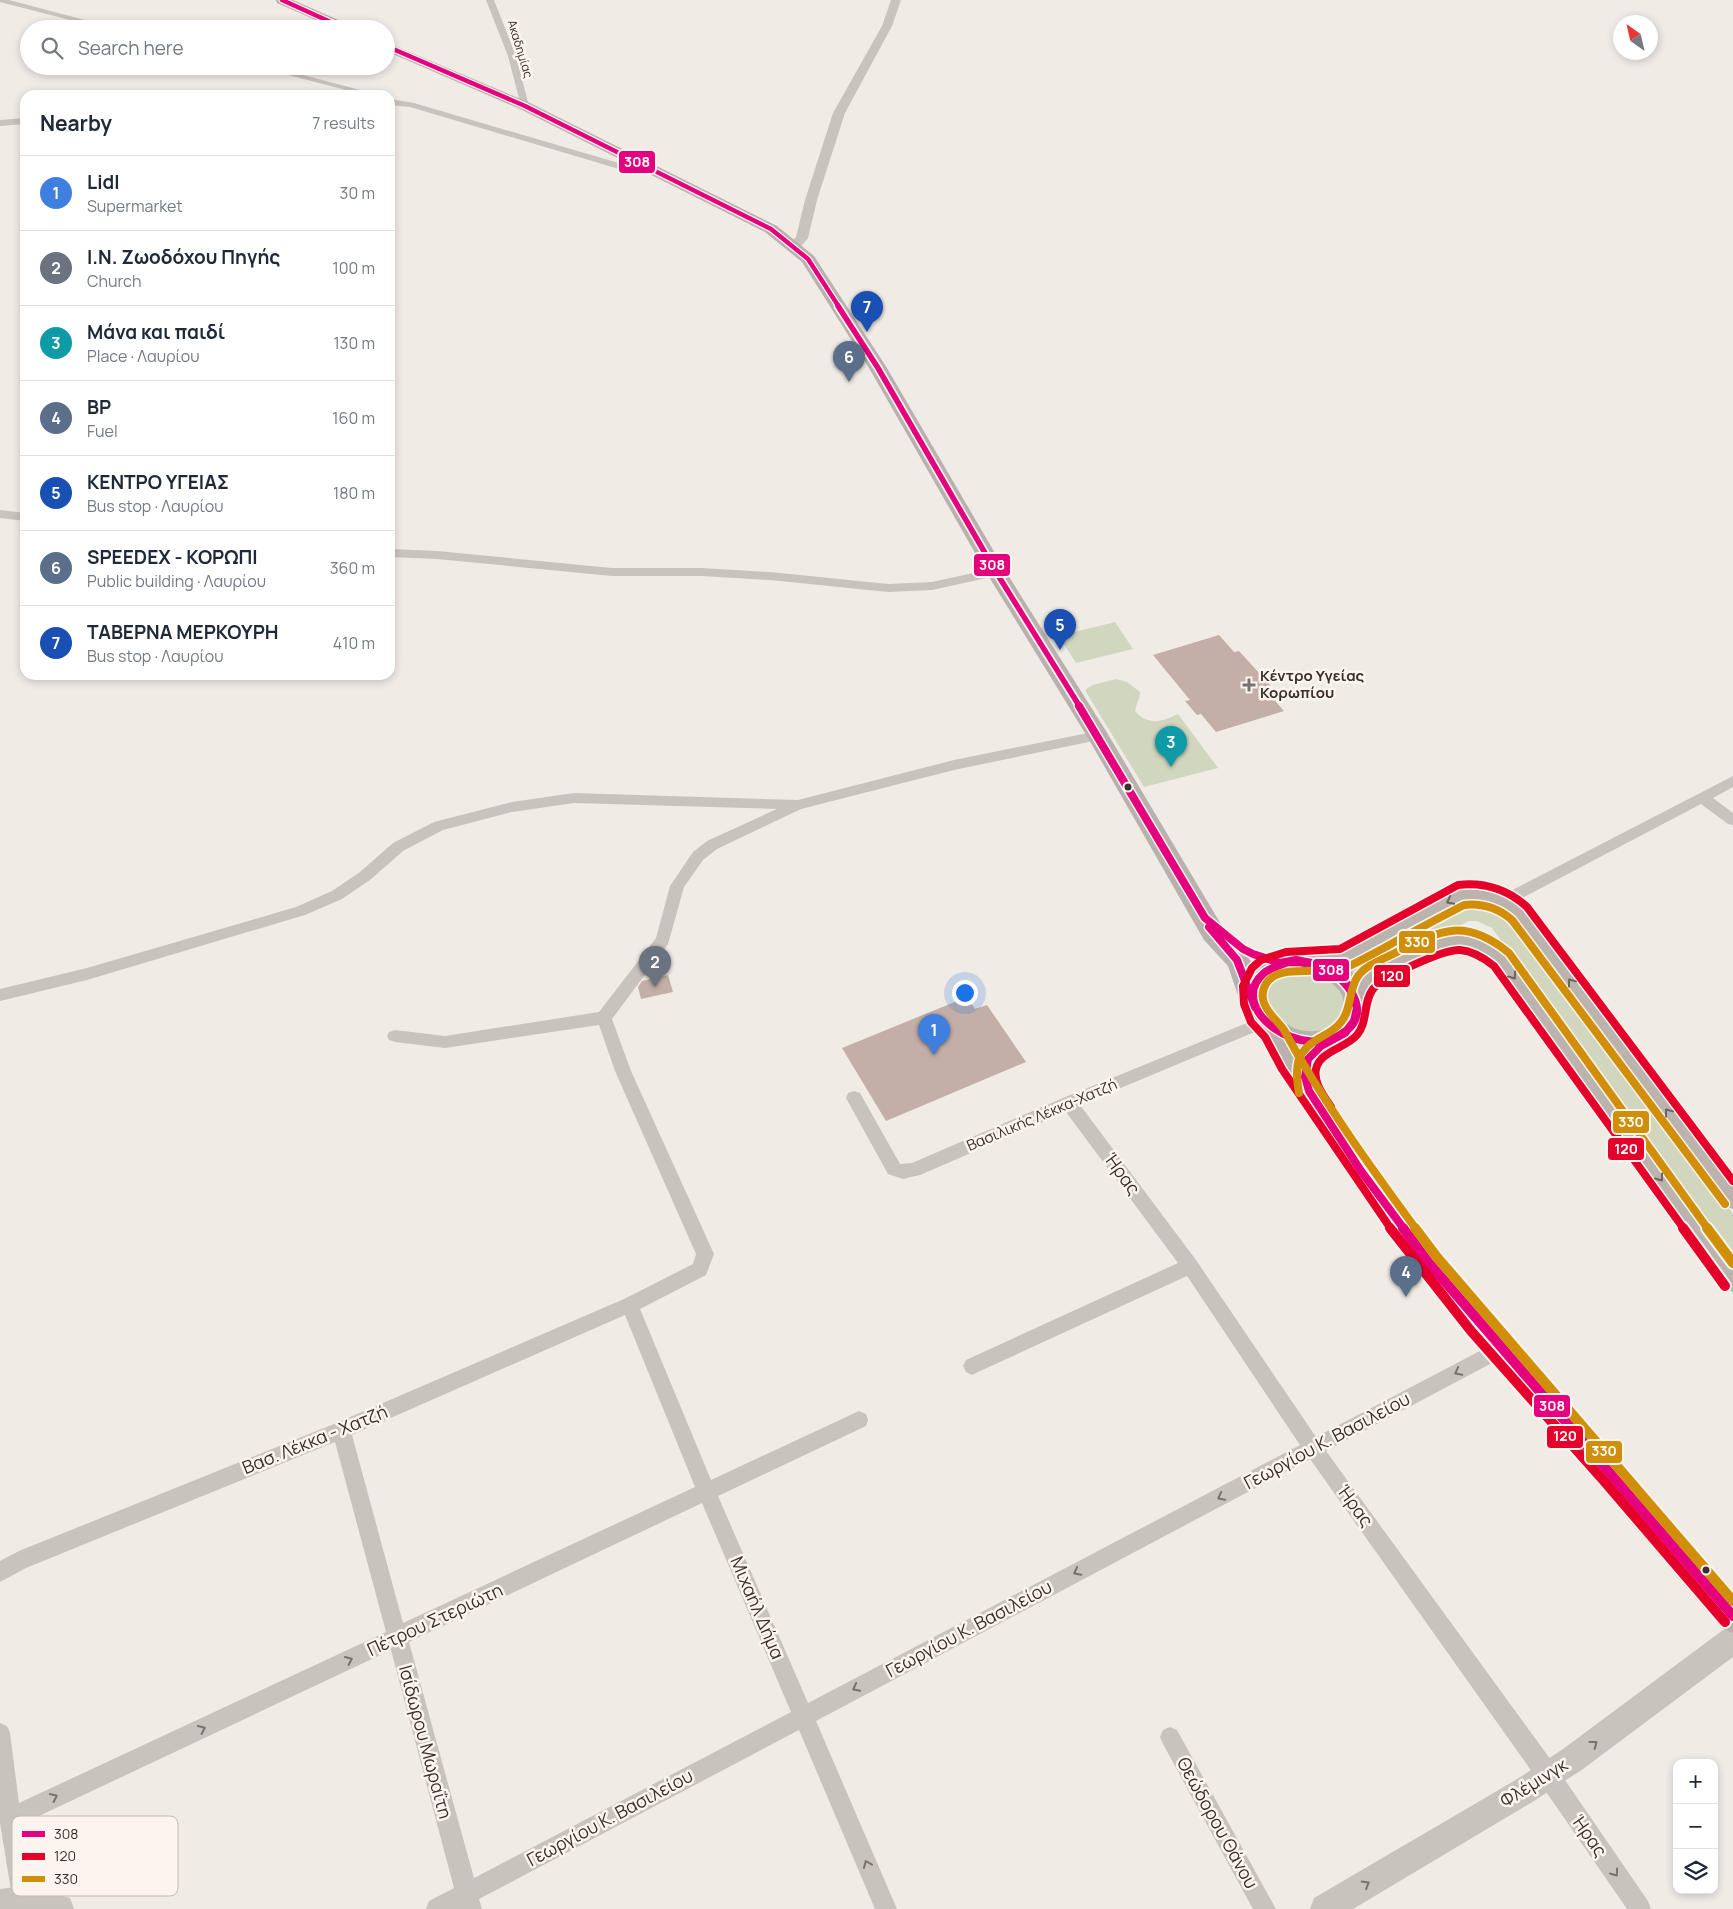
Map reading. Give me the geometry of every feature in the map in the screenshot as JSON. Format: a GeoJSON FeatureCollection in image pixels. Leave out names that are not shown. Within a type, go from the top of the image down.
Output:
{"type":"FeatureCollection","features":[{"type":"Feature","properties":{"kind":"main road"},"geometry":{"type":"LineString","coordinates":[[282,0],[327,20]]}},
{"type":"Feature","properties":{"kind":"main road"},"geometry":{"type":"LineString","coordinates":[[395,50],[525,106],[771,228],[794,246],[815,267],[878,368],[906,422],[1098,736],[1218,940],[1235,956],[1264,1019],[1282,1035],[1306,1042],[1328,1041],[1338,1037]]}},
{"type":"Feature","properties":{"kind":"main road"},"geometry":{"type":"LineString","coordinates":[[1731,1191],[1519,913],[1504,901],[1481,894],[1461,895],[1344,958],[1324,962],[1292,962],[1267,968],[1258,977],[1252,994],[1288,1060],[1361,1170],[1424,1256],[1501,1350],[1610,1471],[1733,1616]]}},
{"type":"Feature","properties":{"kind":"main road"},"geometry":{"type":"LineString","coordinates":[[1205,918],[1243,949],[1258,956],[1322,966],[1344,980],[1354,993],[1357,1008]]}},
{"type":"Feature","properties":{"kind":"main road"},"geometry":{"type":"LineString","coordinates":[[1309,1091],[1305,1077],[1308,1059],[1321,1046],[1350,1028],[1356,1015],[1360,992],[1367,981],[1435,943],[1448,939],[1463,939],[1477,943],[1496,953],[1733,1280]]}},
{"type":"Feature","properties":{"kind":"street"},"geometry":{"type":"LineString","coordinates":[[0,0],[79,20]]}},
{"type":"Feature","properties":{"kind":"street","name":"Ακαδημίας"},"geometry":{"type":"LineString","coordinates":[[490,0],[512,56],[525,106]]}},
{"type":"Feature","properties":{"kind":"street"},"geometry":{"type":"LineString","coordinates":[[794,246],[802,238],[811,200],[839,113],[887,26],[896,0]]}},
{"type":"Feature","properties":{"kind":"street"},"geometry":{"type":"LineString","coordinates":[[294,75],[355,90]]}},
{"type":"Feature","properties":{"kind":"street"},"geometry":{"type":"LineString","coordinates":[[395,102],[587,158],[622,166],[645,165]]}},
{"type":"Feature","properties":{"kind":"street"},"geometry":{"type":"LineString","coordinates":[[0,123],[20,121]]}},
{"type":"Feature","properties":{"kind":"street"},"geometry":{"type":"LineString","coordinates":[[0,514],[20,516]]}},
{"type":"Feature","properties":{"kind":"street"},"geometry":{"type":"LineString","coordinates":[[395,553],[438,555],[612,572],[701,572],[770,576],[888,588],[932,586],[996,572]]}},
{"type":"Feature","properties":{"kind":"street"},"geometry":{"type":"LineString","coordinates":[[395,1036],[445,1042],[604,1018],[663,940],[677,886],[698,856],[712,846],[798,805],[954,765],[1098,736]]}},
{"type":"Feature","properties":{"kind":"street"},"geometry":{"type":"LineString","coordinates":[[1504,901],[1733,780]]}},
{"type":"Feature","properties":{"kind":"street"},"geometry":{"type":"LineString","coordinates":[[1702,797],[1733,820]]}},
{"type":"Feature","properties":{"kind":"street"},"geometry":{"type":"LineString","coordinates":[[0,995],[87,974],[300,912],[336,895],[364,876],[398,847],[439,826],[512,807],[574,798],[798,805]]}},
{"type":"Feature","properties":{"kind":"street","name":"Βασ. Λέκκα - Χατζή"},"geometry":{"type":"LineString","coordinates":[[0,1572],[19,1561],[341,1430],[630,1305],[700,1269],[705,1254],[623,1071],[604,1018]]}},
{"type":"Feature","properties":{"kind":"street","name":"Βασιλικής Λέκκα-Χατζή"},"geometry":{"type":"LineString","coordinates":[[854,1098],[894,1169],[903,1172],[914,1170],[1264,1019]]}},
{"type":"Feature","properties":{"kind":"street","name":"Ήρας"},"geometry":{"type":"LineString","coordinates":[[1069,1102],[1190,1266],[1314,1448],[1548,1775],[1640,1909]]}},
{"type":"Feature","properties":{"kind":"street"},"geometry":{"type":"LineString","coordinates":[[972,1366],[1190,1266]]}},
{"type":"Feature","properties":{"kind":"street","name":"Μιχαήλ Δήμα"},"geometry":{"type":"LineString","coordinates":[[630,1305],[707,1492],[886,1909]]}},
{"type":"Feature","properties":{"kind":"street","name":"Γεωργίου Κ. Βασιλείου"},"geometry":{"type":"LineString","coordinates":[[437,1909],[468,1901],[804,1716],[1501,1350]]}},
{"type":"Feature","properties":{"kind":"street","name":"Πέτρου Στεριώτη"},"geometry":{"type":"LineString","coordinates":[[14,1816],[859,1420]]}},
{"type":"Feature","properties":{"kind":"street","name":"Ισίδωρου Μωραΐτη"},"geometry":{"type":"LineString","coordinates":[[341,1430],[468,1901]]}},
{"type":"Feature","properties":{"kind":"street","name":"Φλέμινγκ"},"geometry":{"type":"LineString","coordinates":[[1324,1909],[1573,1759],[1733,1640]]}},
{"type":"Feature","properties":{"kind":"street"},"geometry":{"type":"LineString","coordinates":[[0,1733],[12,1847]]}},
{"type":"Feature","properties":{"kind":"street","name":"Θεώδορου Θάνου"},"geometry":{"type":"LineString","coordinates":[[1170,1737],[1264,1909]]}},
{"type":"Feature","properties":{"kind":"street"},"geometry":{"type":"LineString","coordinates":[[16,1905],[59,1909]]}},
{"type":"Feature","properties":{"kind":"green space"},"geometry":{"type":"Polygon","coordinates":[[[1115,622],[1133,649],[1076,663],[1059,636],[1115,622]]]}},
{"type":"Feature","properties":{"kind":"green space"},"geometry":{"type":"Polygon","coordinates":[[[1116,679],[1127,682],[1140,692],[1135,711],[1145,719],[1161,721],[1178,714],[1218,768],[1144,787],[1086,692],[1086,689],[1093,685],[1116,679]]]}},
{"type":"Feature","properties":{"kind":"green space"},"geometry":{"type":"Polygon","coordinates":[[[1473,907],[1498,911],[1520,924],[1733,1214],[1733,1263],[1492,928],[1477,921],[1469,921],[1358,975],[1355,975],[1346,968],[1445,918],[1473,907]]]}},
{"type":"Feature","properties":{"kind":"green space"},"geometry":{"type":"Polygon","coordinates":[[[1287,968],[1328,976],[1345,996],[1344,1018],[1336,1027],[1324,1032],[1297,1033],[1273,1020],[1261,989],[1266,980],[1287,968]]]}},
{"type":"Feature","properties":{"kind":"building","name":"Κέντρο Υγείας Κορωπίου"},"geometry":{"type":"Polygon","coordinates":[[[1219,635],[1234,652],[1239,651],[1271,686],[1264,688],[1284,711],[1216,732],[1201,714],[1197,715],[1185,701],[1190,700],[1153,655],[1219,635]]]}},
{"type":"Feature","properties":{"kind":"building"},"geometry":{"type":"Polygon","coordinates":[[[668,975],[673,992],[641,999],[638,987],[642,981],[668,975]]]}},
{"type":"Feature","properties":{"kind":"building"},"geometry":{"type":"Polygon","coordinates":[[[967,997],[975,1009],[987,1005],[1026,1062],[886,1121],[842,1048],[967,997]]]}},
{"type":"Feature","properties":{"kind":"transit line","name":"308"},"geometry":{"type":"LineString","coordinates":[[282,0],[326,20]]}},
{"type":"Feature","properties":{"kind":"transit line","name":"308"},"geometry":{"type":"LineString","coordinates":[[395,50],[525,106],[771,229],[808,259],[878,368],[996,572],[1098,736],[1205,918],[1243,949],[1253,954],[1280,963],[1296,960],[1322,965],[1338,974],[1350,987],[1357,1008],[1354,1021],[1345,1033],[1321,1046],[1308,1059],[1305,1077],[1309,1091],[1361,1171],[1428,1262],[1733,1616]]}},
{"type":"Feature","properties":{"kind":"transit line","name":"120"},"geometry":{"type":"LineString","coordinates":[[1725,1622],[1604,1481],[1471,1331],[1401,1242],[1299,1094],[1265,1037],[1251,1022],[1243,998],[1245,980],[1252,968],[1261,960],[1286,952],[1340,949],[1458,885],[1477,884],[1495,887],[1512,895],[1527,907],[1733,1181]]}},
{"type":"Feature","properties":{"kind":"transit line","name":"330"},"geometry":{"type":"LineString","coordinates":[[1725,1204],[1512,920],[1490,906],[1464,905],[1347,967],[1325,972],[1288,971],[1277,974],[1269,979],[1264,986],[1262,994],[1264,1003],[1272,1016],[1280,1024],[1297,1055],[1369,1165],[1436,1256],[1733,1601]]}},
{"type":"Feature","properties":{"kind":"transit line","name":"308"},"geometry":{"type":"LineString","coordinates":[[1209,927],[1237,960],[1255,1007]]}},
{"type":"Feature","properties":{"kind":"transit line","name":"330"},"geometry":{"type":"LineString","coordinates":[[1299,1093],[1297,1066],[1301,1053],[1313,1041],[1334,1030],[1341,1023],[1348,1010],[1354,982],[1365,969],[1410,945],[1439,933],[1467,930],[1481,934],[1495,941],[1509,953],[1733,1263]]}},
{"type":"Feature","properties":{"kind":"transit line","name":"120"},"geometry":{"type":"LineString","coordinates":[[1331,1107],[1316,1081],[1316,1068],[1324,1057],[1347,1044],[1357,1035],[1363,1024],[1368,999],[1374,988],[1388,978],[1438,954],[1459,950],[1482,957],[1494,966],[1725,1286]]}},
{"type":"Feature","properties":{"kind":"transit line","name":"308"},"geometry":{"type":"LineString","coordinates":[[1288,962],[1321,966],[1344,981],[1351,990],[1357,1009],[1356,1019],[1350,1028],[1340,1036],[1319,1043],[1297,1041],[1278,1032],[1263,1018],[1254,1002],[1254,986],[1264,972],[1288,962]]}},
{"type":"Feature","properties":{"kind":"place","name":"ΤΑΒΕΡΝΑ ΜΕΡΚΟΥΡΗ"},"geometry":{"type":"Point","coordinates":[867,332]}},
{"type":"Feature","properties":{"kind":"place","name":"SPEEDEX - ΚΟΡΩΠΙ"},"geometry":{"type":"Point","coordinates":[849,382]}},
{"type":"Feature","properties":{"kind":"place","name":"ΚΕΝΤΡΟ ΥΓΕΙΑΣ"},"geometry":{"type":"Point","coordinates":[1060,650]}},
{"type":"Feature","properties":{"kind":"place","name":"Κέντρο Υγείας Κορωπίου"},"geometry":{"type":"Point","coordinates":[1249,685]}},
{"type":"Feature","properties":{"kind":"place","name":"Μάνα και παιδί"},"geometry":{"type":"Point","coordinates":[1171,767]}},
{"type":"Feature","properties":{"kind":"place","name":"Ι.Ν. Ζωοδόχου Πηγής"},"geometry":{"type":"Point","coordinates":[655,987]}},
{"type":"Feature","properties":{"kind":"place","name":"Lidl"},"geometry":{"type":"Point","coordinates":[934,1055]}},
{"type":"Feature","properties":{"kind":"place","name":"BP"},"geometry":{"type":"Point","coordinates":[1406,1297]}}]}
